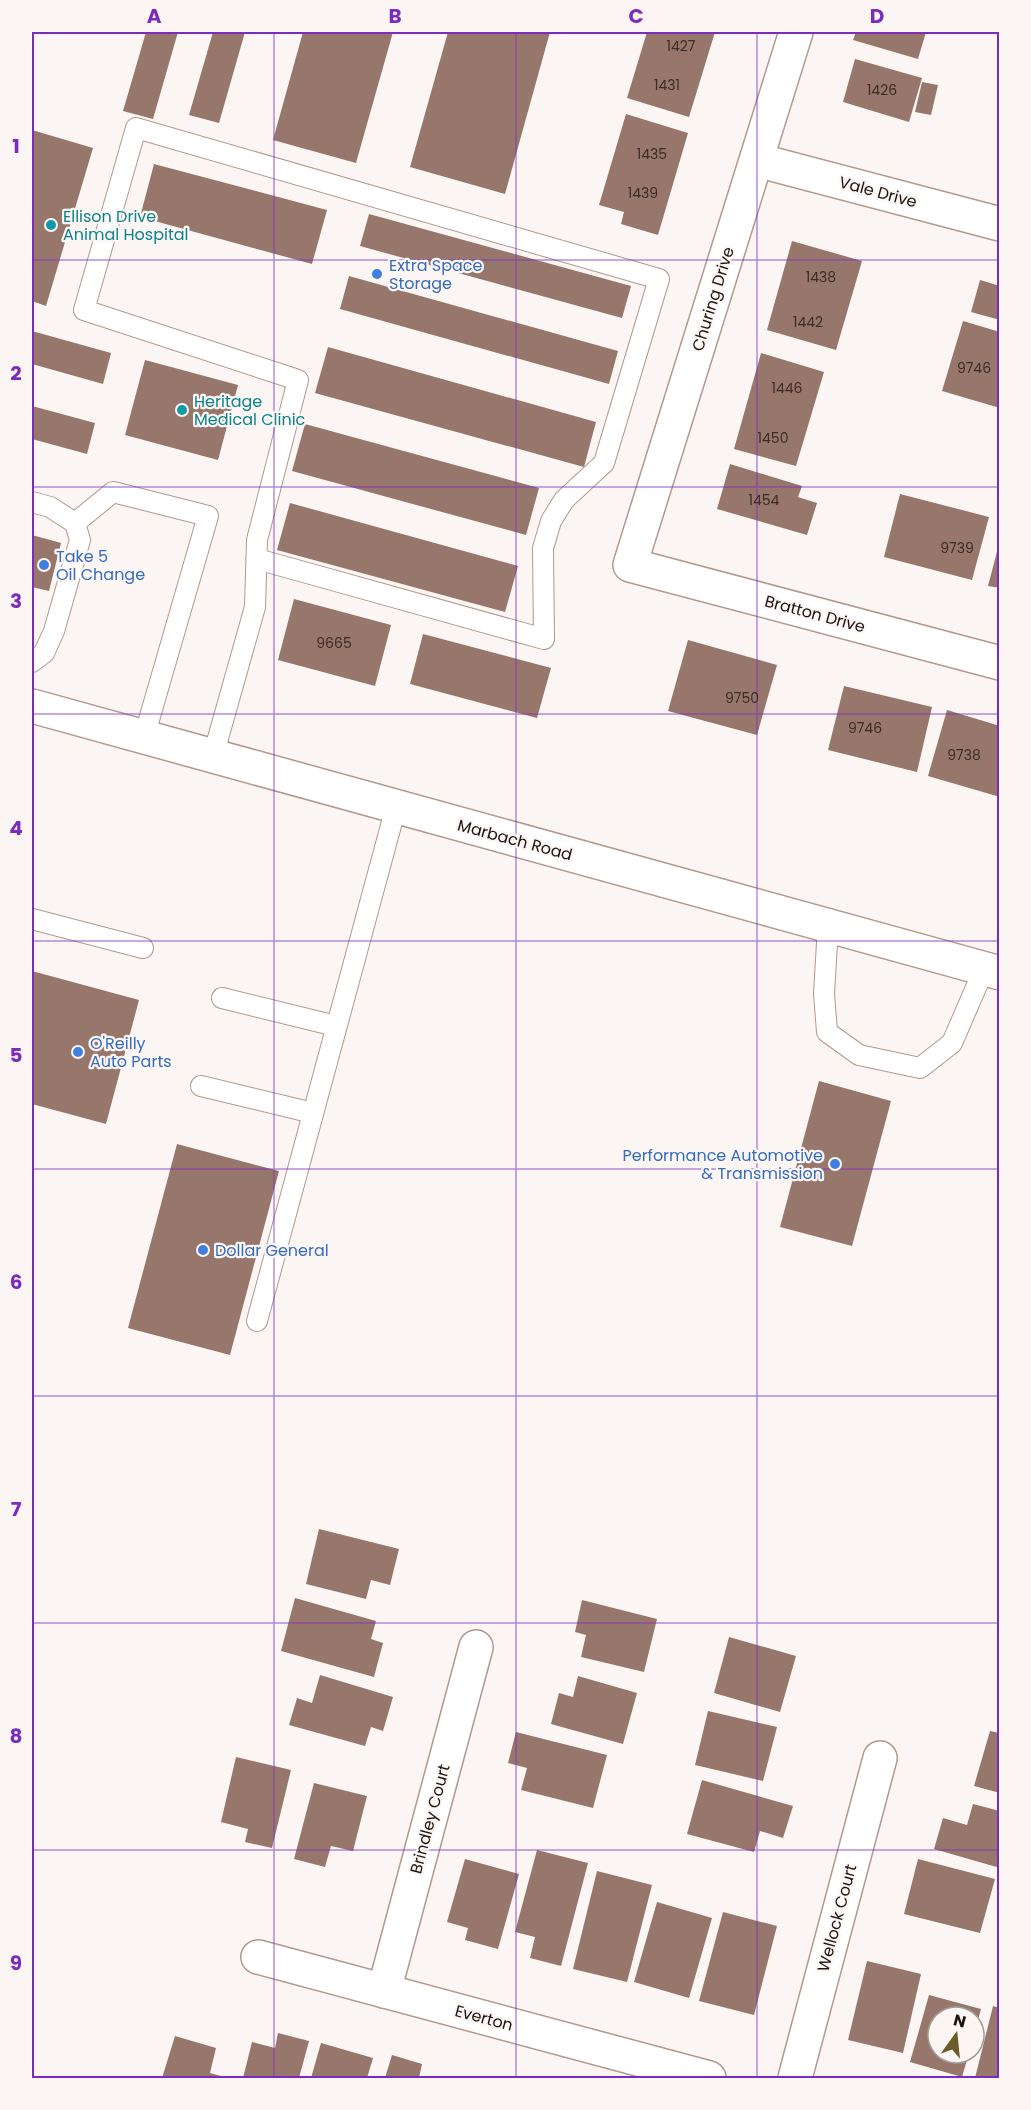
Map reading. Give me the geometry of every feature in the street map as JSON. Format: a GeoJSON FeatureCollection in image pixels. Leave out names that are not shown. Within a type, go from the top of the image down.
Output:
{"type":"FeatureCollection","features":[{"type":"Feature","properties":{"kind":"street","name":"Churing Drive"},"geometry":{"type":"LineString","coordinates":[[630,566],[796,32]]}},
{"type":"Feature","properties":{"kind":"street","name":"Vale Drive"},"geometry":{"type":"LineString","coordinates":[[757,160],[999,224]]}},
{"type":"Feature","properties":{"kind":"street","name":"Bratton Drive"},"geometry":{"type":"LineString","coordinates":[[630,566],[999,663]]}},
{"type":"Feature","properties":{"kind":"street","name":"Marbach Road"},"geometry":{"type":"LineString","coordinates":[[32,706],[992,971]]}},
{"type":"Feature","properties":{"kind":"street","name":"Brindley Court"},"geometry":{"type":"LineString","coordinates":[[384,1991],[476,1647]]}},
{"type":"Feature","properties":{"kind":"street","name":"Wellock Court"},"geometry":{"type":"LineString","coordinates":[[795,2079],[880,1758]]}},
{"type":"Feature","properties":{"kind":"street","name":"Everton"},"geometry":{"type":"LineString","coordinates":[[258,1957],[709,2079]]}},
{"type":"Feature","properties":{"kind":"lane"},"geometry":{"type":"LineString","coordinates":[[213,756],[255,607],[256,559],[257,540],[298,380],[84,310],[136,128],[659,279],[604,464],[564,500],[551,521],[543,548],[544,639],[256,559]]}},
{"type":"Feature","properties":{"kind":"lane"},"geometry":{"type":"LineString","coordinates":[[75,523],[113,492],[208,516],[144,737]]}},
{"type":"Feature","properties":{"kind":"lane"},"geometry":{"type":"LineString","coordinates":[[32,502],[50,507],[75,523],[81,540],[54,631],[44,653],[32,662]]}},
{"type":"Feature","properties":{"kind":"lane"},"geometry":{"type":"LineString","coordinates":[[257,1321],[396,807]]}},
{"type":"Feature","properties":{"kind":"lane"},"geometry":{"type":"LineString","coordinates":[[32,919],[143,948]]}},
{"type":"Feature","properties":{"kind":"lane"},"geometry":{"type":"LineString","coordinates":[[828,926],[824,994],[827,1032],[859,1055],[920,1068],[952,1043],[992,971]]}},
{"type":"Feature","properties":{"kind":"lane"},"geometry":{"type":"LineString","coordinates":[[222,998],[336,1026]]}},
{"type":"Feature","properties":{"kind":"lane"},"geometry":{"type":"LineString","coordinates":[[201,1086],[313,1113]]}},
{"type":"Feature","properties":{"kind":"building"},"geometry":{"type":"Polygon","coordinates":[[[146,32],[178,32],[153,119],[123,111],[146,32]]]}},
{"type":"Feature","properties":{"kind":"building"},"geometry":{"type":"Polygon","coordinates":[[[213,32],[245,32],[219,123],[189,115],[213,32]]]}},
{"type":"Feature","properties":{"kind":"building"},"geometry":{"type":"Polygon","coordinates":[[[303,32],[393,32],[356,163],[273,140],[303,32]]]}},
{"type":"Feature","properties":{"kind":"building"},"geometry":{"type":"Polygon","coordinates":[[[448,32],[550,32],[505,194],[410,167],[448,32]]]}},
{"type":"Feature","properties":{"kind":"building"},"geometry":{"type":"Polygon","coordinates":[[[647,32],[715,32],[689,117],[627,98],[647,32]]]}},
{"type":"Feature","properties":{"kind":"building"},"geometry":{"type":"Polygon","coordinates":[[[856,32],[926,32],[918,59],[853,40],[856,32]]]}},
{"type":"Feature","properties":{"kind":"building"},"geometry":{"type":"Polygon","coordinates":[[[855,59],[922,78],[909,122],[843,102],[855,59]]]}},
{"type":"Feature","properties":{"kind":"building"},"geometry":{"type":"Polygon","coordinates":[[[922,82],[938,85],[931,115],[915,112],[922,82]]]}},
{"type":"Feature","properties":{"kind":"building"},"geometry":{"type":"Polygon","coordinates":[[[626,114],[688,133],[658,235],[621,224],[624,212],[599,205],[626,114]]]}},
{"type":"Feature","properties":{"kind":"building","name":"Ellison Drive Animal Hospital"},"geometry":{"type":"Polygon","coordinates":[[[32,130],[93,148],[46,306],[32,301],[32,130]]]}},
{"type":"Feature","properties":{"kind":"building"},"geometry":{"type":"Polygon","coordinates":[[[154,164],[327,210],[312,264],[140,217],[154,164]]]}},
{"type":"Feature","properties":{"kind":"building"},"geometry":{"type":"Polygon","coordinates":[[[369,214],[631,286],[622,318],[360,246],[369,214]]]}},
{"type":"Feature","properties":{"kind":"building"},"geometry":{"type":"Polygon","coordinates":[[[792,241],[862,261],[836,350],[767,330],[792,241]]]}},
{"type":"Feature","properties":{"kind":"building"},"geometry":{"type":"Polygon","coordinates":[[[349,276],[618,351],[609,384],[340,309],[349,276]]]}},
{"type":"Feature","properties":{"kind":"building"},"geometry":{"type":"Polygon","coordinates":[[[980,280],[1000,286],[1000,320],[971,312],[980,280]]]}},
{"type":"Feature","properties":{"kind":"building"},"geometry":{"type":"Polygon","coordinates":[[[963,321],[1000,332],[1000,408],[942,391],[963,321]]]}},
{"type":"Feature","properties":{"kind":"building"},"geometry":{"type":"Polygon","coordinates":[[[32,331],[111,353],[103,384],[32,364],[32,331]]]}},
{"type":"Feature","properties":{"kind":"building"},"geometry":{"type":"Polygon","coordinates":[[[328,347],[596,422],[584,467],[315,393],[328,347]]]}},
{"type":"Feature","properties":{"kind":"building"},"geometry":{"type":"Polygon","coordinates":[[[761,353],[824,372],[796,466],[734,449],[761,353]]]}},
{"type":"Feature","properties":{"kind":"building","name":"Heritage Medical Clinic"},"geometry":{"type":"Polygon","coordinates":[[[145,360],[238,385],[218,460],[125,435],[145,360]]]}},
{"type":"Feature","properties":{"kind":"building"},"geometry":{"type":"Polygon","coordinates":[[[32,406],[95,423],[87,454],[32,439],[32,406]]]}},
{"type":"Feature","properties":{"kind":"building"},"geometry":{"type":"Polygon","coordinates":[[[305,424],[539,488],[526,535],[292,471],[305,424]]]}},
{"type":"Feature","properties":{"kind":"building"},"geometry":{"type":"Polygon","coordinates":[[[730,464],[802,486],[798,497],[817,503],[807,535],[717,509],[730,464]]]}},
{"type":"Feature","properties":{"kind":"building"},"geometry":{"type":"Polygon","coordinates":[[[900,494],[989,517],[972,580],[884,557],[900,494]]]}},
{"type":"Feature","properties":{"kind":"building"},"geometry":{"type":"Polygon","coordinates":[[[290,503],[518,566],[505,612],[277,550],[290,503]]]}},
{"type":"Feature","properties":{"kind":"building","name":"Take 5 Oil Change"},"geometry":{"type":"Polygon","coordinates":[[[32,535],[61,543],[49,591],[32,587],[32,535]]]}},
{"type":"Feature","properties":{"kind":"building"},"geometry":{"type":"Polygon","coordinates":[[[1000,544],[1000,588],[988,586],[1000,544]]]}},
{"type":"Feature","properties":{"kind":"building"},"geometry":{"type":"Polygon","coordinates":[[[294,599],[391,625],[375,686],[278,660],[294,599]]]}},
{"type":"Feature","properties":{"kind":"building"},"geometry":{"type":"Polygon","coordinates":[[[423,634],[551,668],[537,718],[410,684],[423,634]]]}},
{"type":"Feature","properties":{"kind":"building"},"geometry":{"type":"Polygon","coordinates":[[[688,640],[777,665],[757,735],[668,711],[688,640]]]}},
{"type":"Feature","properties":{"kind":"building"},"geometry":{"type":"Polygon","coordinates":[[[844,686],[932,707],[917,772],[828,750],[844,686]]]}},
{"type":"Feature","properties":{"kind":"building"},"geometry":{"type":"Polygon","coordinates":[[[947,710],[1000,726],[1000,797],[928,776],[947,710]]]}},
{"type":"Feature","properties":{"kind":"building","name":"O'Reilly Auto Parts"},"geometry":{"type":"Polygon","coordinates":[[[32,971],[139,1000],[106,1124],[32,1104],[32,971]]]}},
{"type":"Feature","properties":{"kind":"building","name":"Performance Automotive & Transmission"},"geometry":{"type":"Polygon","coordinates":[[[819,1081],[891,1101],[852,1246],[780,1227],[819,1081]]]}},
{"type":"Feature","properties":{"kind":"building","name":"Dollar General"},"geometry":{"type":"Polygon","coordinates":[[[177,1144],[279,1171],[230,1355],[128,1328],[177,1144]]]}},
{"type":"Feature","properties":{"kind":"building"},"geometry":{"type":"Polygon","coordinates":[[[319,1529],[399,1549],[390,1585],[371,1580],[366,1599],[306,1584],[319,1529]]]}},
{"type":"Feature","properties":{"kind":"building"},"geometry":{"type":"Polygon","coordinates":[[[295,1598],[376,1621],[371,1639],[383,1643],[374,1677],[281,1651],[295,1598]]]}},
{"type":"Feature","properties":{"kind":"building"},"geometry":{"type":"Polygon","coordinates":[[[582,1600],[657,1619],[644,1672],[581,1657],[586,1635],[575,1632],[582,1600]]]}},
{"type":"Feature","properties":{"kind":"building"},"geometry":{"type":"Polygon","coordinates":[[[729,1637],[796,1656],[780,1712],[714,1693],[729,1637]]]}},
{"type":"Feature","properties":{"kind":"building"},"geometry":{"type":"Polygon","coordinates":[[[320,1675],[393,1697],[383,1731],[371,1727],[365,1746],[289,1725],[297,1698],[312,1703],[320,1675]]]}},
{"type":"Feature","properties":{"kind":"building"},"geometry":{"type":"Polygon","coordinates":[[[578,1676],[637,1693],[623,1744],[551,1724],[559,1693],[573,1697],[578,1676]]]}},
{"type":"Feature","properties":{"kind":"building"},"geometry":{"type":"Polygon","coordinates":[[[708,1711],[777,1727],[763,1781],[695,1765],[708,1711]]]}},
{"type":"Feature","properties":{"kind":"building"},"geometry":{"type":"Polygon","coordinates":[[[990,1731],[1000,1733],[1000,1793],[974,1786],[990,1731]]]}},
{"type":"Feature","properties":{"kind":"building"},"geometry":{"type":"Polygon","coordinates":[[[516,1732],[607,1755],[593,1808],[521,1790],[527,1768],[508,1763],[516,1732]]]}},
{"type":"Feature","properties":{"kind":"building"},"geometry":{"type":"Polygon","coordinates":[[[236,1757],[291,1770],[272,1848],[245,1842],[248,1829],[221,1822],[236,1757]]]}},
{"type":"Feature","properties":{"kind":"building"},"geometry":{"type":"Polygon","coordinates":[[[702,1780],[793,1806],[783,1838],[760,1831],[754,1852],[687,1834],[702,1780]]]}},
{"type":"Feature","properties":{"kind":"building"},"geometry":{"type":"Polygon","coordinates":[[[314,1783],[367,1796],[353,1851],[331,1846],[325,1867],[294,1859],[314,1783]]]}},
{"type":"Feature","properties":{"kind":"building"},"geometry":{"type":"Polygon","coordinates":[[[973,1804],[1000,1811],[1000,1868],[934,1849],[943,1818],[967,1825],[973,1804]]]}},
{"type":"Feature","properties":{"kind":"building"},"geometry":{"type":"Polygon","coordinates":[[[537,1850],[588,1863],[561,1966],[530,1958],[535,1937],[515,1932],[537,1850]]]}},
{"type":"Feature","properties":{"kind":"building"},"geometry":{"type":"Polygon","coordinates":[[[465,1859],[519,1874],[498,1949],[465,1940],[468,1928],[447,1922],[465,1859]]]}},
{"type":"Feature","properties":{"kind":"building"},"geometry":{"type":"Polygon","coordinates":[[[918,1859],[995,1879],[980,1933],[904,1914],[918,1859]]]}},
{"type":"Feature","properties":{"kind":"building"},"geometry":{"type":"Polygon","coordinates":[[[597,1871],[652,1885],[627,1982],[573,1969],[597,1871]]]}},
{"type":"Feature","properties":{"kind":"building"},"geometry":{"type":"Polygon","coordinates":[[[657,1902],[712,1918],[689,1998],[634,1982],[657,1902]]]}},
{"type":"Feature","properties":{"kind":"building"},"geometry":{"type":"Polygon","coordinates":[[[723,1912],[777,1926],[754,2015],[699,2001],[723,1912]]]}},
{"type":"Feature","properties":{"kind":"building"},"geometry":{"type":"Polygon","coordinates":[[[867,1961],[921,1974],[903,2053],[848,2040],[867,1961]]]}},
{"type":"Feature","properties":{"kind":"building"},"geometry":{"type":"Polygon","coordinates":[[[929,1995],[966,2005],[926,2005],[929,1995]]]}},
{"type":"Feature","properties":{"kind":"building"},"geometry":{"type":"Polygon","coordinates":[[[926,2006],[926,2065],[966,2065],[962,2077],[910,2062],[926,2006]]]}},
{"type":"Feature","properties":{"kind":"building"},"geometry":{"type":"Polygon","coordinates":[[[993,2006],[1000,2008],[1000,2078],[975,2078],[978,2065],[986,2065],[986,2034],[993,2006]]]}},
{"type":"Feature","properties":{"kind":"building"},"geometry":{"type":"Polygon","coordinates":[[[278,2033],[309,2041],[299,2078],[243,2078],[252,2042],[275,2048],[278,2033]]]}},
{"type":"Feature","properties":{"kind":"building"},"geometry":{"type":"Polygon","coordinates":[[[175,2036],[216,2048],[210,2073],[221,2076],[221,2078],[162,2078],[175,2036]]]}},
{"type":"Feature","properties":{"kind":"building"},"geometry":{"type":"Polygon","coordinates":[[[321,2043],[373,2058],[367,2078],[311,2078],[321,2043]]]}},
{"type":"Feature","properties":{"kind":"building"},"geometry":{"type":"Polygon","coordinates":[[[392,2055],[422,2064],[419,2078],[385,2078],[392,2055]]]}},
{"type":"Feature","properties":{"kind":"place","name":"Ellison Drive Animal Hospital"},"geometry":{"type":"Point","coordinates":[51,225]}},
{"type":"Feature","properties":{"kind":"place","name":"Extra Space Storage"},"geometry":{"type":"Point","coordinates":[377,274]}},
{"type":"Feature","properties":{"kind":"place","name":"Heritage Medical Clinic"},"geometry":{"type":"Point","coordinates":[182,410]}},
{"type":"Feature","properties":{"kind":"place","name":"Take 5 Oil Change"},"geometry":{"type":"Point","coordinates":[44,565]}},
{"type":"Feature","properties":{"kind":"place","name":"O'Reilly Auto Parts"},"geometry":{"type":"Point","coordinates":[78,1052]}},
{"type":"Feature","properties":{"kind":"place","name":"Performance Automotive & Transmission"},"geometry":{"type":"Point","coordinates":[835,1164]}},
{"type":"Feature","properties":{"kind":"place","name":"Dollar General"},"geometry":{"type":"Point","coordinates":[203,1250]}}]}
